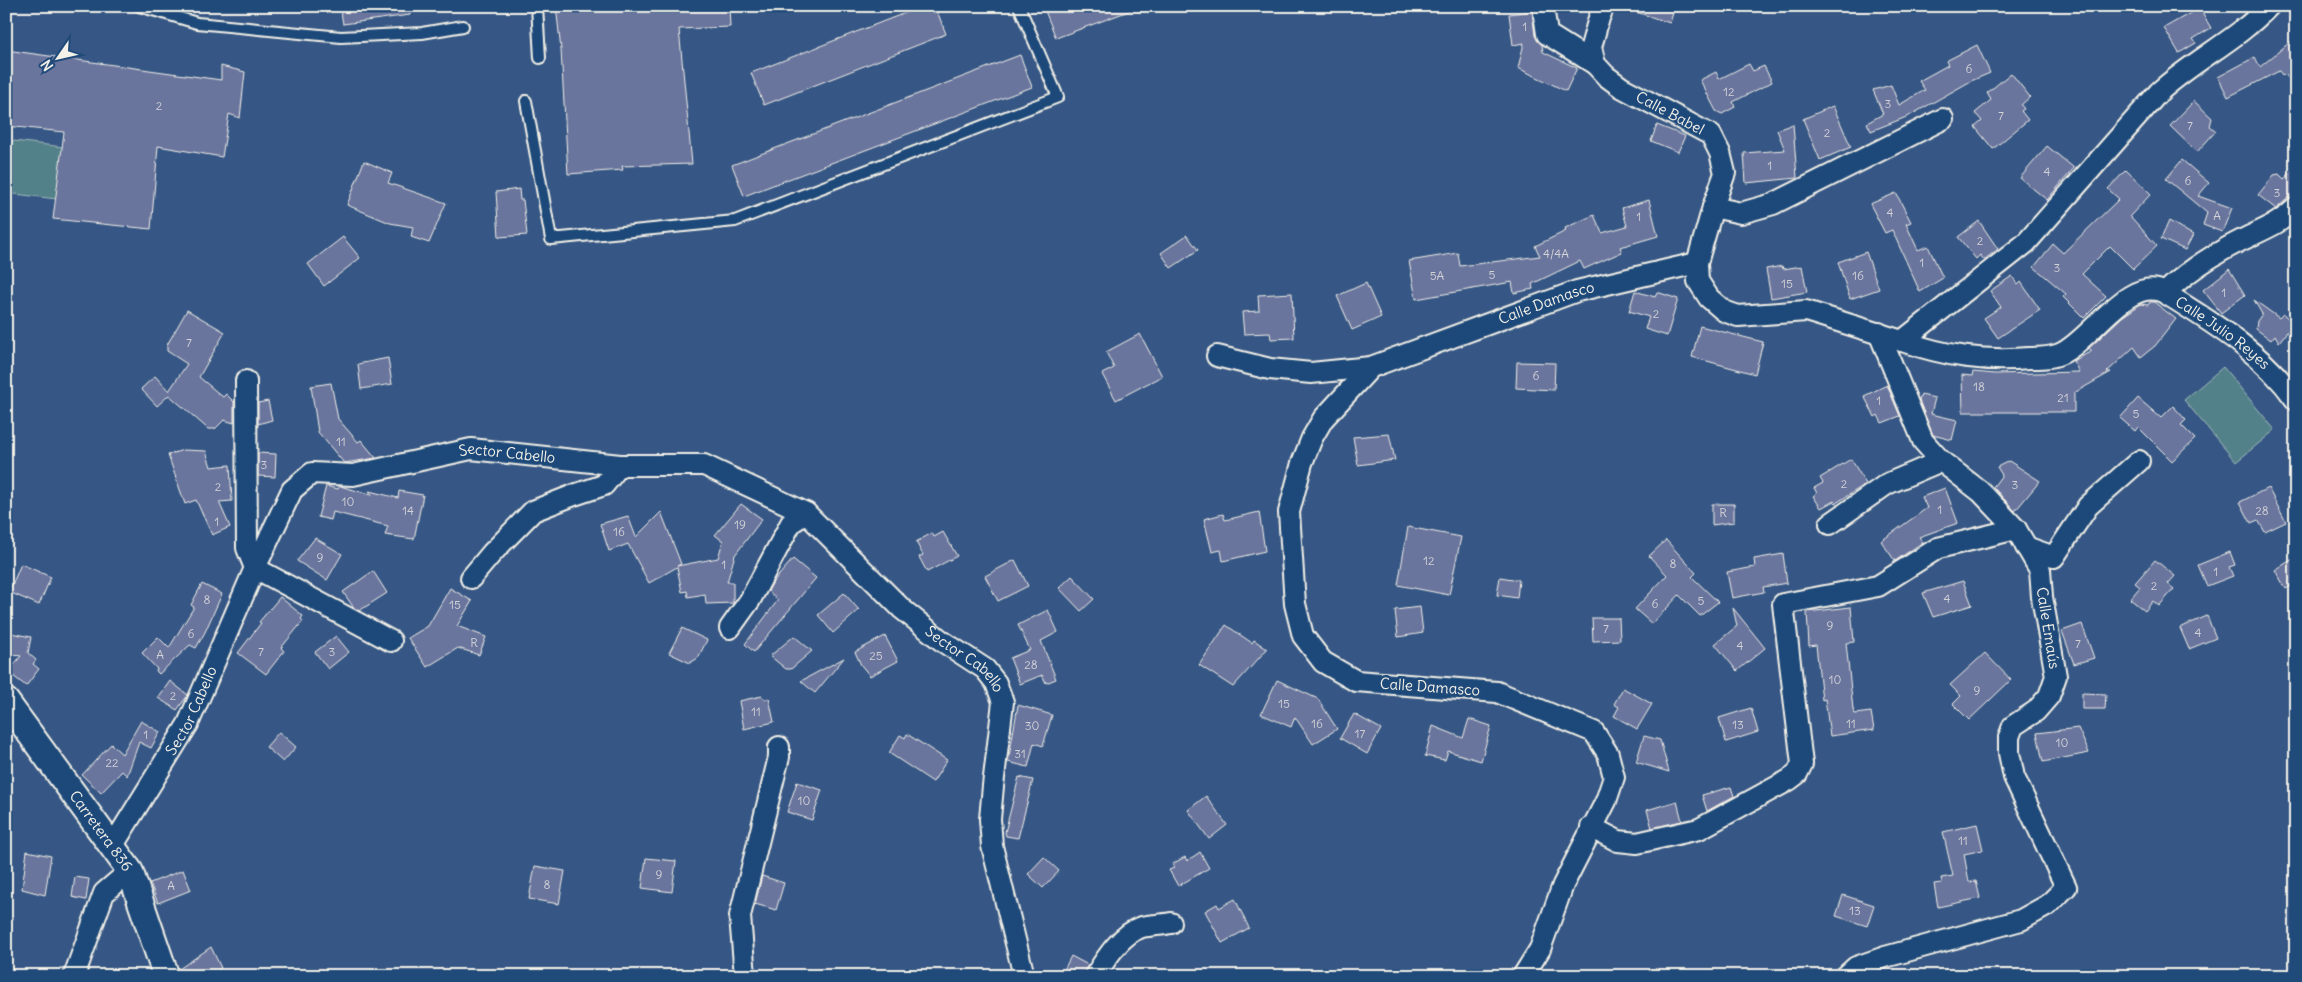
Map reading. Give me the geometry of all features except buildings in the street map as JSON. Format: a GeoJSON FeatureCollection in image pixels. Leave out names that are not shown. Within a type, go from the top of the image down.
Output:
{"type":"FeatureCollection","features":[{"type":"Feature","properties":{"kind":"street","name":"Calle Babel"},"geometry":{"type":"LineString","coordinates":[[1543,6],[1547,34],[1594,64],[1622,88],[1711,135],[1720,152],[1725,173],[1697,263]]}},
{"type":"Feature","properties":{"kind":"street"},"geometry":{"type":"LineString","coordinates":[[1594,64],[1591,47],[1604,6]]}},
{"type":"Feature","properties":{"kind":"street"},"geometry":{"type":"LineString","coordinates":[[1902,341],[2026,243],[2159,92],[2179,74],[2249,26],[2269,6]]}},
{"type":"Feature","properties":{"kind":"street"},"geometry":{"type":"LineString","coordinates":[[1713,207],[1741,212],[1773,204],[1943,119]]}},
{"type":"Feature","properties":{"kind":"street"},"geometry":{"type":"LineString","coordinates":[[1697,263],[1698,281],[1709,298],[1724,311],[1738,316],[1806,311],[1928,350],[1965,358],[2002,361],[2059,355],[2076,343],[2127,298],[2143,289],[2157,288],[2166,293],[2180,278],[2208,257],[2282,221],[2296,208]]}},
{"type":"Feature","properties":{"kind":"street","name":"Calle Damasco"},"geometry":{"type":"LineString","coordinates":[[1217,356],[1270,369],[1311,373],[1371,367],[1577,291],[1697,263]]}},
{"type":"Feature","properties":{"kind":"street","name":"Calle Julio Reyes"},"geometry":{"type":"LineString","coordinates":[[2166,293],[2232,335],[2292,389]]}},
{"type":"Feature","properties":{"kind":"street","name":"Calle Emaús"},"geometry":{"type":"LineString","coordinates":[[1846,976],[1856,967],[1885,957],[2020,920],[2048,905],[2066,887],[2014,777],[2009,752],[2009,738],[2013,726],[2036,711],[2043,703],[2049,696],[2056,676],[2042,597],[2040,570],[2016,529],[1980,492],[1941,461],[1922,441],[1879,333]]}},
{"type":"Feature","properties":{"kind":"street","name":"Calle Damasco"},"geometry":{"type":"LineString","coordinates":[[1371,367],[1323,419],[1302,463],[1289,512],[1296,604],[1303,636],[1323,662],[1356,681],[1497,692],[1594,732],[1608,754],[1614,777],[1606,801],[1563,886],[1540,949],[1523,976]]}},
{"type":"Feature","properties":{"kind":"street"},"geometry":{"type":"LineString","coordinates":[[246,381],[247,548],[255,568],[392,641]]}},
{"type":"Feature","properties":{"kind":"street","name":"Sector Cabello"},"geometry":{"type":"LineString","coordinates":[[112,847],[188,724],[255,568],[292,490],[312,473],[353,475],[471,449],[620,464],[704,465],[806,513],[902,609],[942,641],[985,668],[996,683],[1003,702],[992,786],[990,819],[992,846],[1024,976]]}},
{"type":"Feature","properties":{"kind":"street"},"geometry":{"type":"LineString","coordinates":[[1830,524],[1887,484],[1941,461]]}},
{"type":"Feature","properties":{"kind":"street"},"geometry":{"type":"LineString","coordinates":[[2026,547],[2054,557],[2088,506],[2139,461]]}},
{"type":"Feature","properties":{"kind":"street"},"geometry":{"type":"LineString","coordinates":[[471,578],[492,552],[533,512],[604,485],[620,464]]}},
{"type":"Feature","properties":{"kind":"street"},"geometry":{"type":"LineString","coordinates":[[730,628],[750,600],[791,523],[806,513]]}},
{"type":"Feature","properties":{"kind":"street"},"geometry":{"type":"LineString","coordinates":[[1592,827],[1618,841],[1637,843],[1699,829],[1798,774],[1802,764],[1783,604],[1878,586],[1938,548],[2016,529]]}},
{"type":"Feature","properties":{"kind":"street","name":"Carretera 836"},"geometry":{"type":"LineString","coordinates":[[6,701],[130,872],[166,976]]}},
{"type":"Feature","properties":{"kind":"street"},"geometry":{"type":"LineString","coordinates":[[744,976],[740,916],[780,747]]}},
{"type":"Feature","properties":{"kind":"street"},"geometry":{"type":"LineString","coordinates":[[74,976],[104,893],[130,872]]}},
{"type":"Feature","properties":{"kind":"street"},"geometry":{"type":"LineString","coordinates":[[1095,976],[1118,944],[1134,932],[1142,927],[1170,923]]}},
{"type":"Feature","properties":{"kind":"lane"},"geometry":{"type":"LineString","coordinates":[[138,6],[142,9],[197,23],[341,37],[422,33],[463,26]]}},
{"type":"Feature","properties":{"kind":"lane"},"geometry":{"type":"LineString","coordinates":[[537,6],[540,58]]}},
{"type":"Feature","properties":{"kind":"lane"},"geometry":{"type":"LineString","coordinates":[[526,101],[550,239],[735,221],[1058,97],[1019,6]]}},
{"type":"Feature","properties":{"kind":"green space"},"geometry":{"type":"Polygon","coordinates":[[[6,140],[63,147],[57,199],[6,193],[6,140]]]}},
{"type":"Feature","properties":{"kind":"green space"},"geometry":{"type":"Polygon","coordinates":[[[2223,367],[2275,430],[2236,462],[2184,400],[2223,367]]]}}]}
